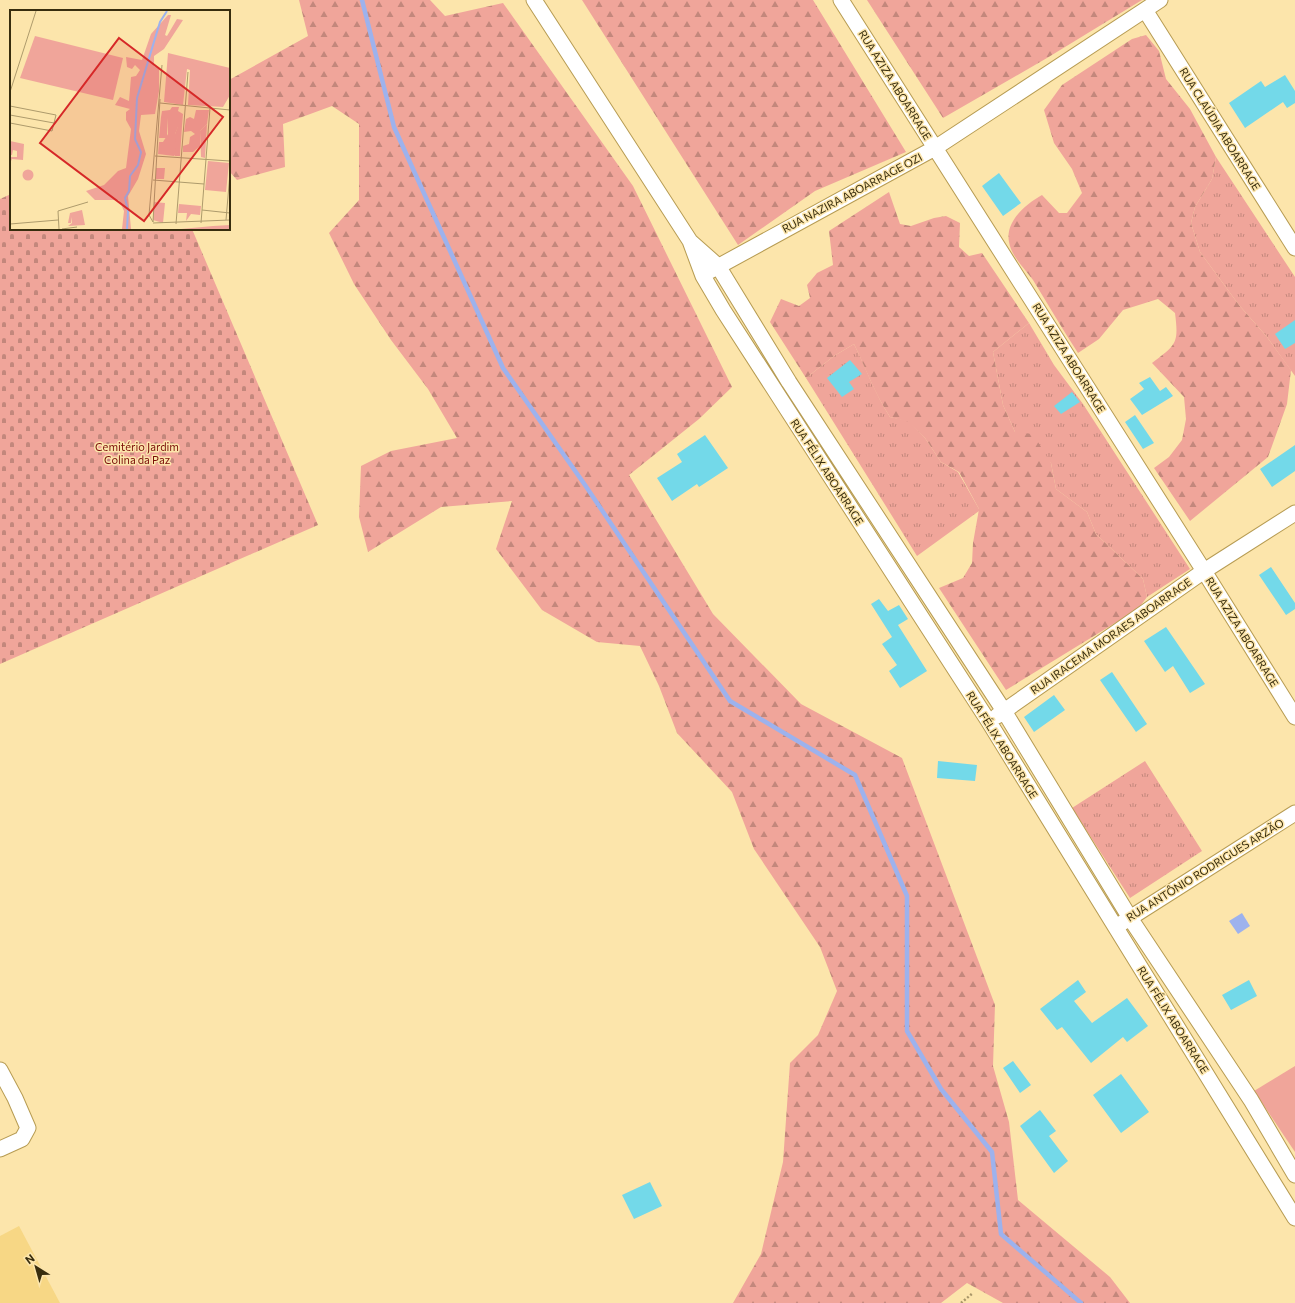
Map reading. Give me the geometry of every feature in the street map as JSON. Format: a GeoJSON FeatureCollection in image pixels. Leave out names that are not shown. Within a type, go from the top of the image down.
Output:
{"type":"FeatureCollection","features":[{"type":"Feature","properties":{"kind":"street"},"geometry":{"type":"LineString","coordinates":[[534,0],[690,241]]}},
{"type":"Feature","properties":{"kind":"street","name":"RUA AZIZA ABOARRAGE"},"geometry":{"type":"LineString","coordinates":[[841,0],[1204,571],[1295,717]]}},
{"type":"Feature","properties":{"kind":"street","name":"RUA NAZIRA ABOARRAGE OZI"},"geometry":{"type":"LineString","coordinates":[[703,276],[718,266],[935,148],[1160,0]]}},
{"type":"Feature","properties":{"kind":"street","name":"RUA CLAÚDIA ABOARRAGE"},"geometry":{"type":"LineString","coordinates":[[1144,10],[1295,248]]}},
{"type":"Feature","properties":{"kind":"street","name":"RUA FÉLIX ABOARRAGE"},"geometry":{"type":"LineString","coordinates":[[690,241],[718,266],[789,382],[1004,711],[1130,918],[1251,1100],[1295,1175]]}},
{"type":"Feature","properties":{"kind":"street","name":"RUA FÉLIX ABOARRAGE"},"geometry":{"type":"LineString","coordinates":[[690,241],[703,276],[723,310],[989,722],[1295,1218]]}},
{"type":"Feature","properties":{"kind":"street","name":"RUA IRACEMA MORAES ABOARRAGE"},"geometry":{"type":"LineString","coordinates":[[989,722],[1204,571],[1295,513]]}},
{"type":"Feature","properties":{"kind":"street","name":"RUA ANTÔNIO RODRIGUES ARZÃO"},"geometry":{"type":"LineString","coordinates":[[1115,927],[1295,813]]}},
{"type":"Feature","properties":{"kind":"street"},"geometry":{"type":"LineString","coordinates":[[0,1070],[15,1098],[28,1128],[22,1139],[0,1149]]}},
{"type":"Feature","properties":{"kind":"path"},"geometry":{"type":"LineString","coordinates":[[962,1303],[973,1293]]}},
{"type":"Feature","properties":{"kind":"shaded area"},"geometry":{"type":"Polygon","coordinates":[[[19,1226],[60,1303],[0,1303],[0,1236],[19,1226]]]}},
{"type":"Feature","properties":{"kind":"green space"},"geometry":{"type":"Polygon","coordinates":[[[299,0],[430,0],[445,16],[503,3],[633,186],[732,387],[699,419],[629,475],[713,614],[801,704],[902,758],[995,1005],[993,1066],[1009,1122],[1018,1200],[1110,1277],[1130,1303],[1003,1303],[967,1283],[941,1303],[733,1303],[761,1254],[783,1162],[790,1063],[818,1035],[837,991],[820,947],[754,849],[732,792],[677,733],[659,686],[640,646],[597,642],[542,610],[496,549],[512,501],[441,507],[368,552],[359,517],[361,466],[391,451],[457,438],[428,389],[391,340],[354,284],[329,233],[359,200],[359,124],[332,106],[283,124],[285,167],[237,180],[230,172],[230,79],[308,36],[299,0]]]}},
{"type":"Feature","properties":{"kind":"green space"},"geometry":{"type":"Polygon","coordinates":[[[582,0],[813,0],[906,152],[815,191],[738,245],[582,0]]]}},
{"type":"Feature","properties":{"kind":"green space"},"geometry":{"type":"Polygon","coordinates":[[[867,0],[1142,0],[1047,58],[943,118],[867,0]]]}},
{"type":"Feature","properties":{"kind":"green space"},"geometry":{"type":"Polygon","coordinates":[[[1146,35],[1159,51],[1166,79],[1190,109],[1216,157],[1212,179],[1195,207],[1191,223],[1200,252],[1239,305],[1267,337],[1291,370],[1287,404],[1268,457],[1190,521],[1154,468],[1169,457],[1182,440],[1186,419],[1184,397],[1152,363],[1166,352],[1174,343],[1176,338],[1175,313],[1158,299],[1123,310],[1099,339],[1078,353],[1033,280],[1015,257],[1009,242],[1010,227],[1013,220],[1023,208],[1030,203],[1042,195],[1059,213],[1067,213],[1082,193],[1072,169],[1054,143],[1044,110],[1062,85],[1132,39],[1146,35]]]}},
{"type":"Feature","properties":{"kind":"green space"},"geometry":{"type":"Polygon","coordinates":[[[1216,157],[1295,277],[1295,376],[1267,337],[1239,305],[1200,252],[1191,223],[1195,207],[1212,179],[1216,157]]]}},
{"type":"Feature","properties":{"kind":"green space"},"geometry":{"type":"Polygon","coordinates":[[[889,192],[900,224],[911,226],[934,218],[946,216],[960,223],[959,247],[969,256],[982,253],[1029,323],[993,352],[1003,405],[1015,432],[1033,434],[1051,463],[1056,489],[1087,512],[1096,534],[1143,579],[1147,597],[1138,609],[1006,690],[939,588],[963,578],[972,563],[973,543],[979,509],[959,472],[941,462],[925,438],[909,422],[890,417],[875,390],[854,344],[834,356],[806,378],[770,322],[781,299],[799,306],[810,298],[807,285],[817,273],[833,265],[829,231],[889,192]]]}},
{"type":"Feature","properties":{"kind":"green space","name":"Cemitério Jardim Colina da Paz"},"geometry":{"type":"Polygon","coordinates":[[[10,194],[10,230],[192,230],[318,525],[0,664],[0,199],[10,194]]]}},
{"type":"Feature","properties":{"kind":"green space"},"geometry":{"type":"Polygon","coordinates":[[[1029,323],[1054,365],[1083,404],[1190,569],[1147,597],[1143,579],[1096,534],[1087,512],[1056,489],[1051,463],[1015,432],[1003,405],[993,352],[1029,323]]]}},
{"type":"Feature","properties":{"kind":"green space"},"geometry":{"type":"Polygon","coordinates":[[[854,344],[875,390],[890,417],[909,421],[925,438],[941,462],[958,472],[979,509],[979,511],[917,556],[806,378],[834,356],[854,344]]]}},
{"type":"Feature","properties":{"kind":"green space"},"geometry":{"type":"Polygon","coordinates":[[[1145,761],[1202,851],[1130,898],[1072,808],[1145,761]]]}},
{"type":"Feature","properties":{"kind":"green space"},"geometry":{"type":"Polygon","coordinates":[[[1295,1066],[1295,1152],[1254,1091],[1295,1066]]]}},
{"type":"Feature","properties":{"kind":"water"},"geometry":{"type":"Polygon","coordinates":[[[1242,913],[1250,926],[1238,934],[1229,921],[1242,913]]]}},
{"type":"Feature","properties":{"kind":"building"},"geometry":{"type":"Polygon","coordinates":[[[1285,75],[1295,91],[1295,103],[1287,108],[1283,102],[1245,128],[1229,103],[1261,81],[1265,87],[1285,75]]]}},
{"type":"Feature","properties":{"kind":"building"},"geometry":{"type":"Polygon","coordinates":[[[999,173],[1021,203],[1003,216],[982,186],[999,173]]]}},
{"type":"Feature","properties":{"kind":"building"},"geometry":{"type":"Polygon","coordinates":[[[1295,320],[1295,343],[1285,349],[1275,334],[1295,320]]]}},
{"type":"Feature","properties":{"kind":"building"},"geometry":{"type":"Polygon","coordinates":[[[850,360],[862,374],[849,382],[854,389],[842,397],[827,378],[850,360]]]}},
{"type":"Feature","properties":{"kind":"building"},"geometry":{"type":"Polygon","coordinates":[[[1150,377],[1160,391],[1166,387],[1173,396],[1142,415],[1130,399],[1144,389],[1139,383],[1150,377]]]}},
{"type":"Feature","properties":{"kind":"building"},"geometry":{"type":"Polygon","coordinates":[[[1072,392],[1080,402],[1061,414],[1054,406],[1072,392]]]}},
{"type":"Feature","properties":{"kind":"building"},"geometry":{"type":"Polygon","coordinates":[[[1135,415],[1154,443],[1143,449],[1125,422],[1135,415]]]}},
{"type":"Feature","properties":{"kind":"building"},"geometry":{"type":"Polygon","coordinates":[[[705,435],[728,468],[699,487],[697,484],[672,501],[657,478],[682,462],[677,454],[705,435]]]}},
{"type":"Feature","properties":{"kind":"building"},"geometry":{"type":"Polygon","coordinates":[[[1295,445],[1295,471],[1272,487],[1260,469],[1295,445]]]}},
{"type":"Feature","properties":{"kind":"building"},"geometry":{"type":"Polygon","coordinates":[[[1271,567],[1295,603],[1295,609],[1286,615],[1259,575],[1271,567]]]}},
{"type":"Feature","properties":{"kind":"building"},"geometry":{"type":"Polygon","coordinates":[[[879,599],[888,611],[899,605],[908,619],[898,625],[927,671],[900,688],[889,671],[897,665],[882,644],[892,637],[871,604],[879,599]]]}},
{"type":"Feature","properties":{"kind":"building"},"geometry":{"type":"Polygon","coordinates":[[[1166,627],[1205,684],[1190,693],[1173,666],[1165,672],[1144,641],[1166,627]]]}},
{"type":"Feature","properties":{"kind":"building"},"geometry":{"type":"Polygon","coordinates":[[[1112,672],[1147,724],[1136,732],[1100,680],[1112,672]]]}},
{"type":"Feature","properties":{"kind":"building"},"geometry":{"type":"Polygon","coordinates":[[[1054,695],[1065,710],[1034,732],[1024,717],[1054,695]]]}},
{"type":"Feature","properties":{"kind":"building"},"geometry":{"type":"Polygon","coordinates":[[[938,761],[977,765],[975,781],[937,778],[938,761]]]}},
{"type":"Feature","properties":{"kind":"building"},"geometry":{"type":"Polygon","coordinates":[[[1078,980],[1086,992],[1074,1001],[1092,1023],[1127,998],[1148,1026],[1127,1042],[1123,1037],[1091,1063],[1062,1027],[1057,1030],[1040,1009],[1078,980]]]}},
{"type":"Feature","properties":{"kind":"building"},"geometry":{"type":"Polygon","coordinates":[[[1249,980],[1257,996],[1231,1010],[1222,995],[1249,980]]]}},
{"type":"Feature","properties":{"kind":"building"},"geometry":{"type":"Polygon","coordinates":[[[1013,1061],[1031,1085],[1020,1093],[1003,1068],[1013,1061]]]}},
{"type":"Feature","properties":{"kind":"building"},"geometry":{"type":"Polygon","coordinates":[[[1121,1074],[1149,1112],[1121,1133],[1093,1095],[1121,1074]]]}},
{"type":"Feature","properties":{"kind":"building"},"geometry":{"type":"Polygon","coordinates":[[[1040,1110],[1056,1131],[1049,1136],[1068,1161],[1054,1173],[1020,1126],[1040,1110]]]}},
{"type":"Feature","properties":{"kind":"building"},"geometry":{"type":"Polygon","coordinates":[[[650,1182],[662,1206],[634,1219],[622,1195],[650,1182]]]}},
{"type":"Feature","properties":{"kind":"waterway"},"geometry":{"type":"LineString","coordinates":[[362,0],[394,127],[503,368],[585,485],[730,701],[855,775],[907,896],[907,1031],[941,1089],[992,1152],[1001,1234],[1081,1303]]}}]}
